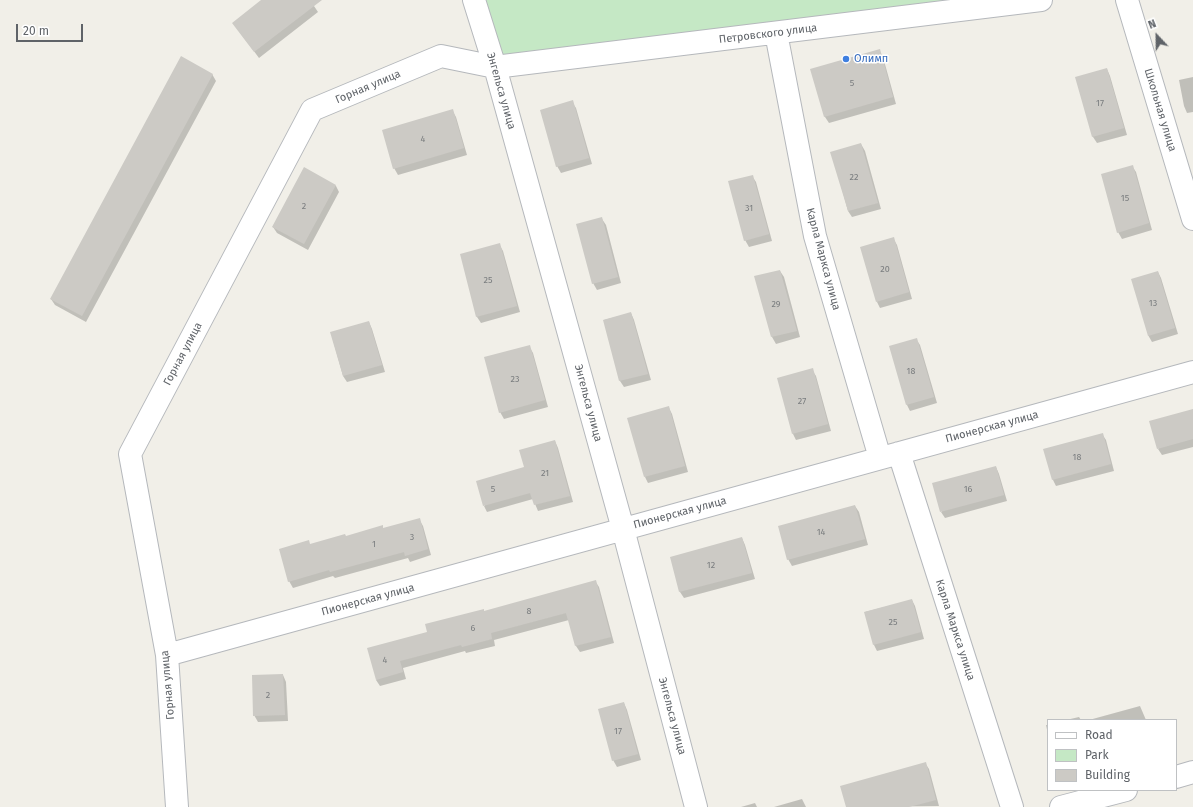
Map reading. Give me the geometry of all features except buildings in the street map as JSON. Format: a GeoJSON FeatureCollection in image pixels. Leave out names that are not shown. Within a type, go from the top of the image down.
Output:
{"type":"FeatureCollection","features":[{"type":"Feature","properties":{"kind":"street","name":"Энгельса улица"},"geometry":{"type":"LineString","coordinates":[[474,0],[495,67],[623,529],[696,807]]}},
{"type":"Feature","properties":{"kind":"street","name":"Петровского улица"},"geometry":{"type":"LineString","coordinates":[[495,67],[1040,0]]}},
{"type":"Feature","properties":{"kind":"street","name":"Школьная улица"},"geometry":{"type":"LineString","coordinates":[[1128,0],[1193,219]]}},
{"type":"Feature","properties":{"kind":"street","name":"Карла Маркса улица"},"geometry":{"type":"LineString","coordinates":[[776,33],[815,236],[889,456],[1012,807]]}},
{"type":"Feature","properties":{"kind":"street","name":"Горная улица"},"geometry":{"type":"LineString","coordinates":[[177,807],[167,655],[130,454],[312,110],[441,56],[495,67]]}},
{"type":"Feature","properties":{"kind":"street","name":"Пионерская улица"},"geometry":{"type":"LineString","coordinates":[[167,655],[1193,372]]}},
{"type":"Feature","properties":{"kind":"street"},"geometry":{"type":"LineString","coordinates":[[1177,777],[1193,772]]}},
{"type":"Feature","properties":{"kind":"street"},"geometry":{"type":"LineString","coordinates":[[1061,807],[1122,791]]}},
{"type":"Feature","properties":{"kind":"green space"},"geometry":{"type":"Polygon","coordinates":[[[474,0],[1041,0],[495,67],[474,0]]]}},
{"type":"Feature","properties":{"kind":"place","name":"Олимп"},"geometry":{"type":"Point","coordinates":[846,59]}}]}
